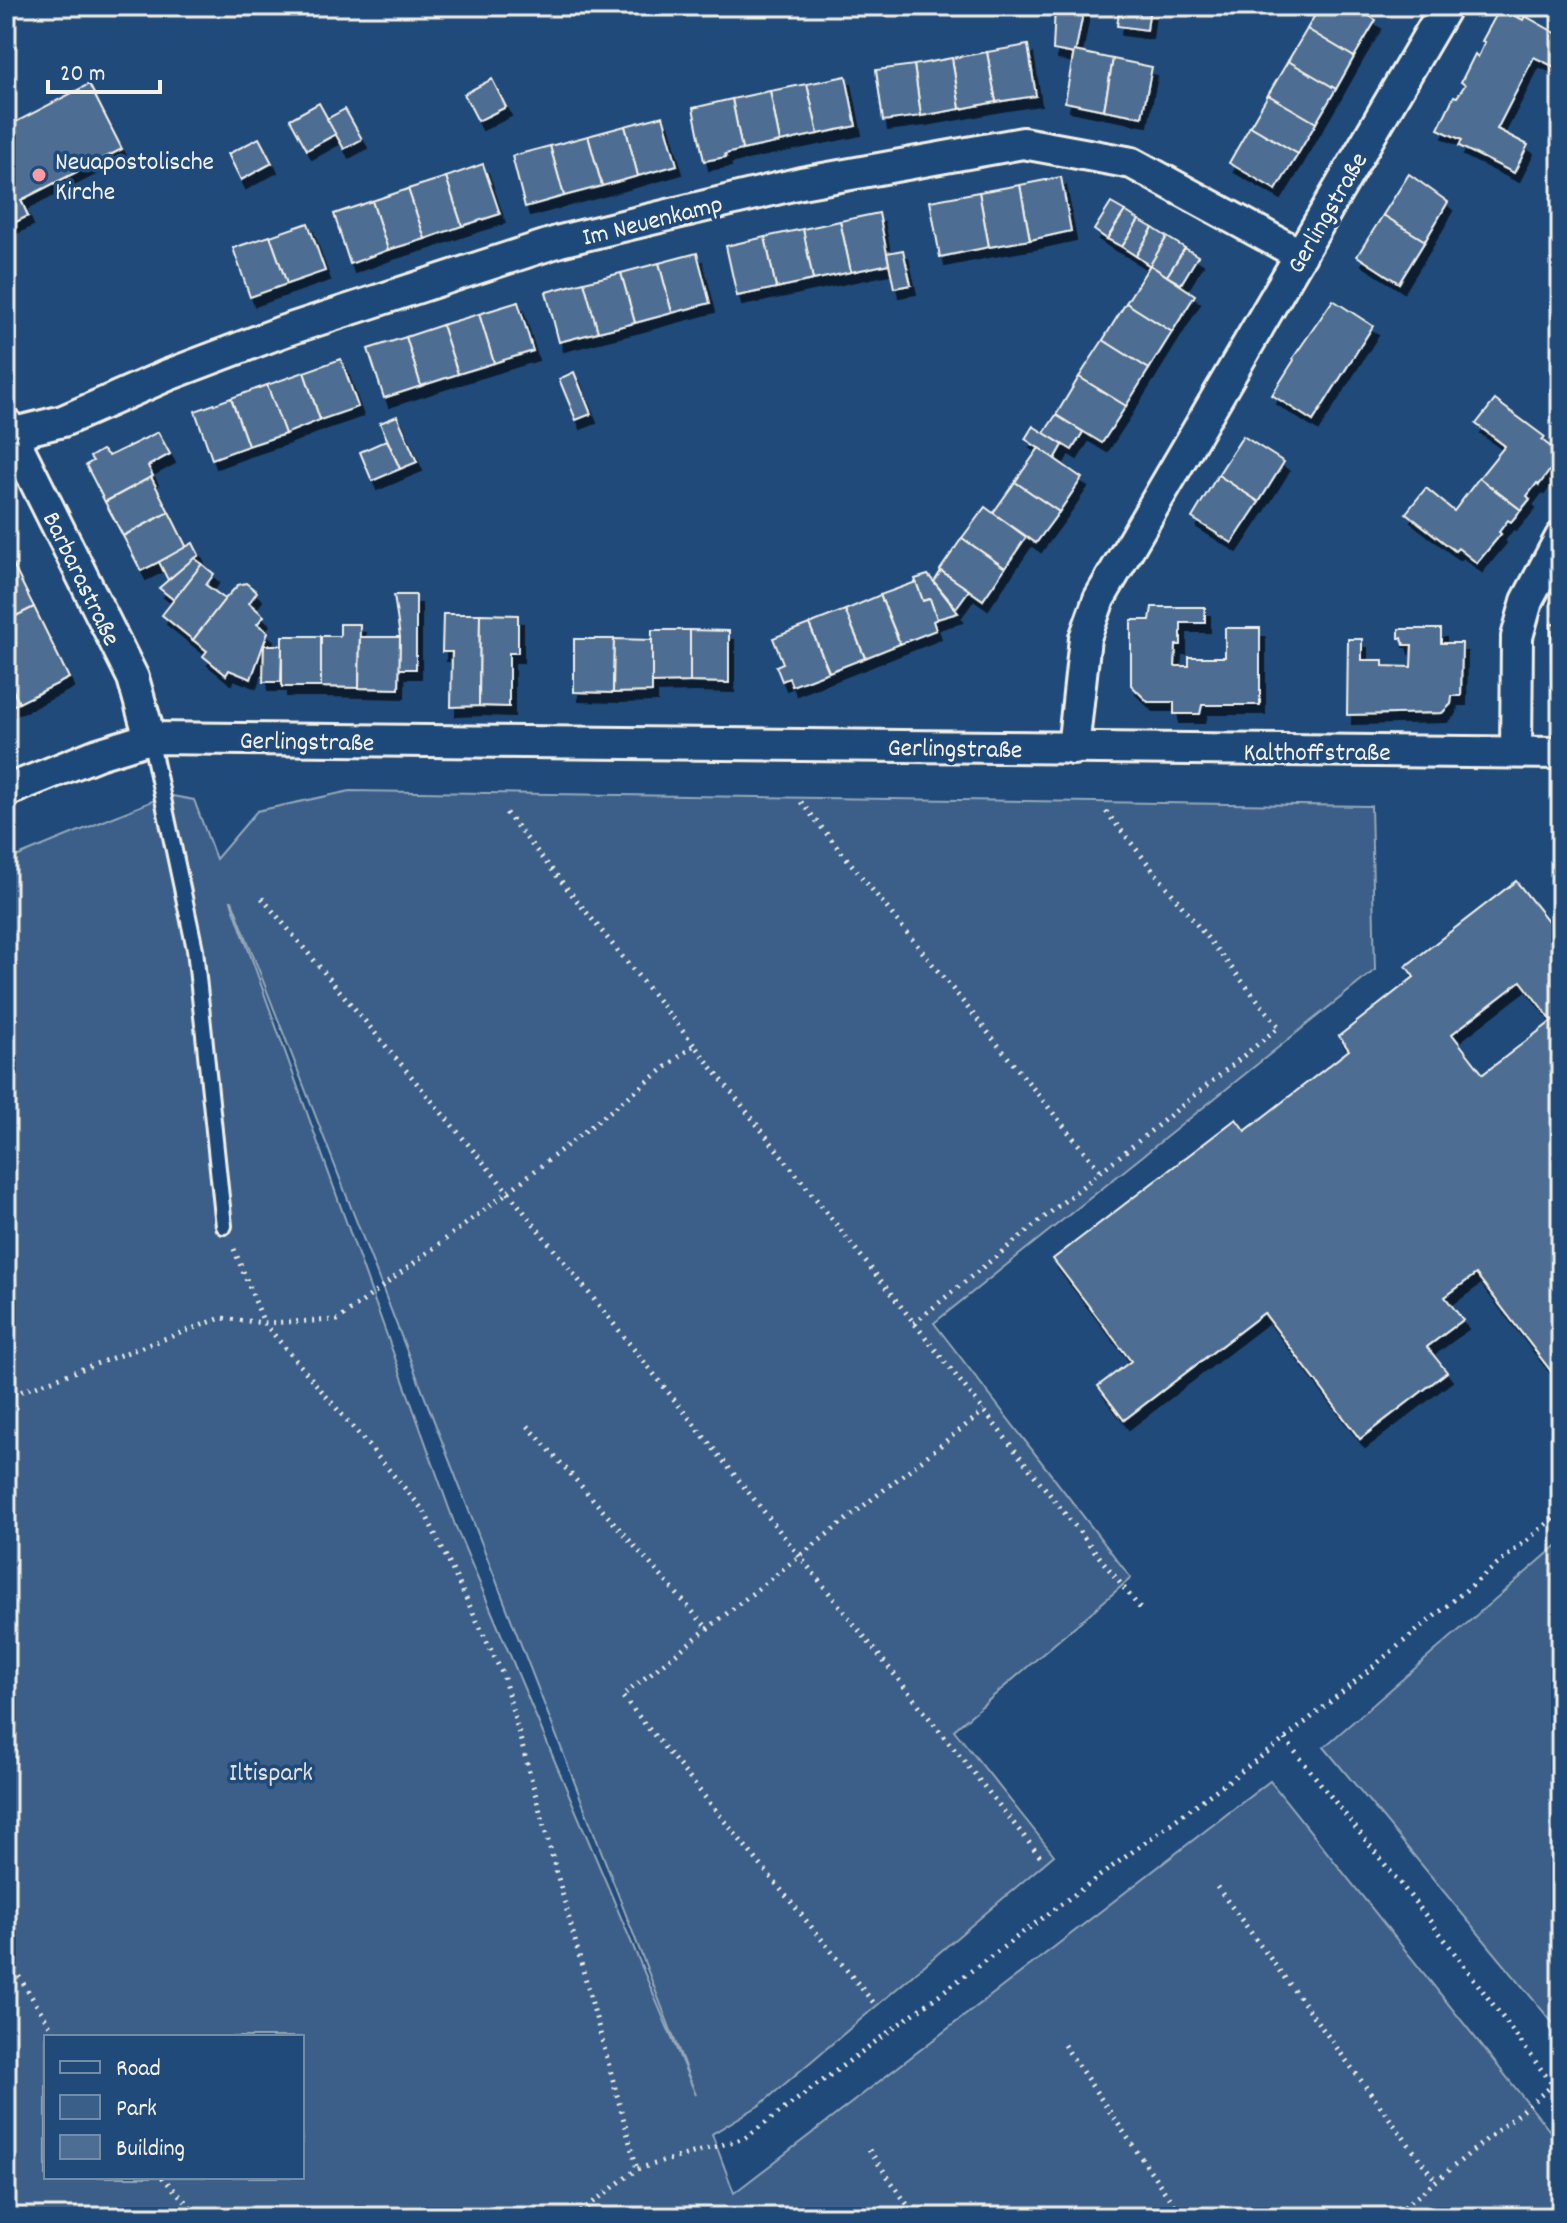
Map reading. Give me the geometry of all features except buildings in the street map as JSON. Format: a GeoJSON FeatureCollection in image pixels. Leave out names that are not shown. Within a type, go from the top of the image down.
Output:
{"type":"FeatureCollection","features":[{"type":"Feature","properties":{"kind":"street","name":"Gerlingstraße"},"geometry":{"type":"LineString","coordinates":[[6,791],[98,754],[150,738],[1073,749],[1085,638],[1099,599],[1446,6]]}},
{"type":"Feature","properties":{"kind":"street","name":"Im Neuenkamp"},"geometry":{"type":"LineString","coordinates":[[8,431],[63,421],[168,375],[284,331],[560,241],[801,183],[1023,143],[1132,163],[1301,255]]}},
{"type":"Feature","properties":{"kind":"street","name":"Barbarastraße"},"geometry":{"type":"LineString","coordinates":[[8,431],[133,678],[150,738]]}},
{"type":"Feature","properties":{"kind":"street"},"geometry":{"type":"LineString","coordinates":[[1516,752],[1517,637],[1527,601],[1561,537]]}},
{"type":"Feature","properties":{"kind":"street","name":"Kalthoffstraße"},"geometry":{"type":"LineString","coordinates":[[1073,749],[1561,753]]}},
{"type":"Feature","properties":{"kind":"lane"},"geometry":{"type":"LineString","coordinates":[[150,738],[195,949],[224,1226]]}},
{"type":"Feature","properties":{"kind":"path"},"geometry":{"type":"LineString","coordinates":[[801,802],[1101,1172]]}},
{"type":"Feature","properties":{"kind":"path"},"geometry":{"type":"LineString","coordinates":[[914,1323],[1279,1027],[1104,809]]}},
{"type":"Feature","properties":{"kind":"path"},"geometry":{"type":"LineString","coordinates":[[506,813],[1143,1612]]}},
{"type":"Feature","properties":{"kind":"path"},"geometry":{"type":"LineString","coordinates":[[262,898],[508,1192],[1043,1860]]}},
{"type":"Feature","properties":{"kind":"path"},"geometry":{"type":"LineString","coordinates":[[6,1397],[221,1318],[264,1323],[338,1320],[508,1192],[694,1045]]}},
{"type":"Feature","properties":{"kind":"path"},"geometry":{"type":"LineString","coordinates":[[224,1226],[264,1323],[424,1511],[503,1675],[637,2169]]}},
{"type":"Feature","properties":{"kind":"path"},"geometry":{"type":"LineString","coordinates":[[873,2002],[622,1696],[984,1411]]}},
{"type":"Feature","properties":{"kind":"path"},"geometry":{"type":"LineString","coordinates":[[528,1426],[708,1629]]}},
{"type":"Feature","properties":{"kind":"path"},"geometry":{"type":"LineString","coordinates":[[574,2217],[637,2169],[745,2138],[1285,1739],[1561,1512]]}},
{"type":"Feature","properties":{"kind":"path"},"geometry":{"type":"LineString","coordinates":[[1285,1739],[1442,1936],[1561,2096]]}},
{"type":"Feature","properties":{"kind":"path"},"geometry":{"type":"LineString","coordinates":[[1217,1887],[1436,2181]]}},
{"type":"Feature","properties":{"kind":"path"},"geometry":{"type":"LineString","coordinates":[[6,1956],[56,2035]]}},
{"type":"Feature","properties":{"kind":"path"},"geometry":{"type":"LineString","coordinates":[[1064,2045],[1182,2217]]}},
{"type":"Feature","properties":{"kind":"path"},"geometry":{"type":"LineString","coordinates":[[1392,2217],[1553,2085]]}},
{"type":"Feature","properties":{"kind":"path"},"geometry":{"type":"LineString","coordinates":[[869,2150],[916,2217]]}},
{"type":"Feature","properties":{"kind":"path"},"geometry":{"type":"LineString","coordinates":[[164,2179],[200,2217]]}},
{"type":"Feature","properties":{"kind":"green space","name":"Iltispark"},"geometry":{"type":"Polygon","coordinates":[[[350,791],[1371,806],[1375,970],[934,1323],[1131,1578],[954,1730],[1054,1855],[760,2105],[712,2134],[734,2193],[1270,1781],[1561,2145],[1561,2217],[6,2217],[6,861],[167,795],[194,800],[216,859],[257,811],[350,791]],[[232,901],[455,1525],[696,2095],[232,901]]]}},
{"type":"Feature","properties":{"kind":"green space"},"geometry":{"type":"Polygon","coordinates":[[[1561,1542],[1561,2033],[1324,1747],[1561,1542]]]}},
{"type":"Feature","properties":{"kind":"place","name":"Neuapostolische Kirche"},"geometry":{"type":"Point","coordinates":[39,175]}}]}
